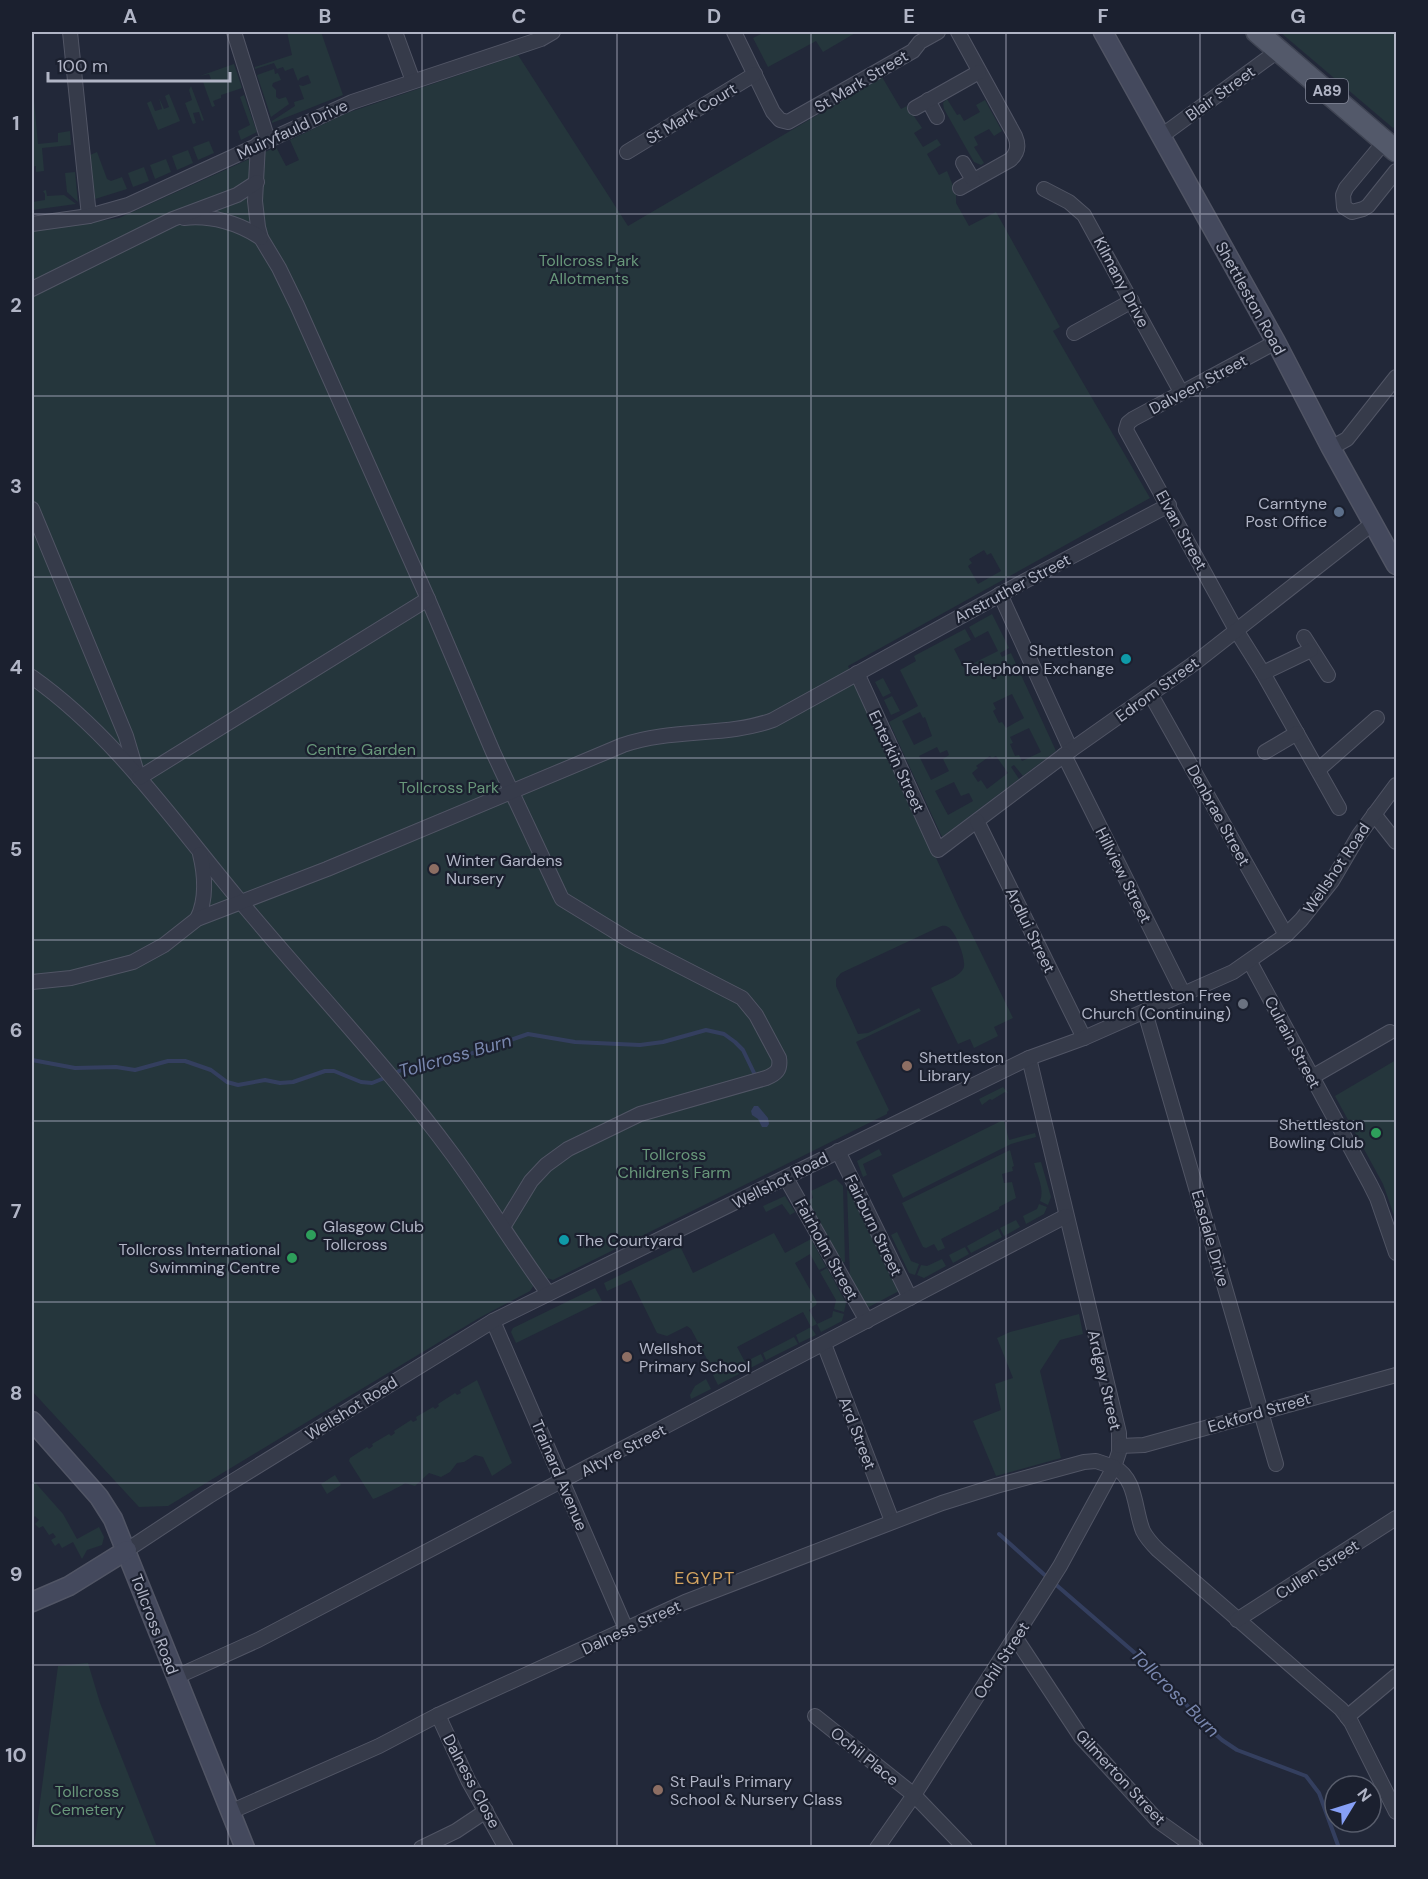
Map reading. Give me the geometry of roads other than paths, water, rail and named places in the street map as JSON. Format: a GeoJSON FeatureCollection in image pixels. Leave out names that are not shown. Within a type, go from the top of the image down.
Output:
{"type":"FeatureCollection","features":[{"type":"Feature","properties":{"kind":"main road","name":"A89"},"geometry":{"type":"LineString","coordinates":[[1257,32],[1390,146]]}},
{"type":"Feature","properties":{"kind":"street"},"geometry":{"type":"LineString","coordinates":[[70,32],[89,216]]}},
{"type":"Feature","properties":{"kind":"street"},"geometry":{"type":"LineString","coordinates":[[234,32],[263,142],[257,182],[256,215],[261,238],[297,305],[511,791],[562,899],[629,940],[742,998],[749,1005],[779,1058],[778,1071],[766,1078],[640,1114],[568,1149],[546,1165],[531,1181],[503,1227]]}},
{"type":"Feature","properties":{"kind":"street"},"geometry":{"type":"LineString","coordinates":[[395,32],[412,81]]}},
{"type":"Feature","properties":{"kind":"street","name":"Muiryfauld Drive"},"geometry":{"type":"LineString","coordinates":[[32,224],[89,216],[128,205],[352,102],[541,39],[553,32]]}},
{"type":"Feature","properties":{"kind":"street"},"geometry":{"type":"LineString","coordinates":[[734,32],[755,74]]}},
{"type":"Feature","properties":{"kind":"street","name":"St Mark Street"},"geometry":{"type":"LineString","coordinates":[[755,74],[773,112],[780,120],[788,122],[913,51],[921,37],[938,32]]}},
{"type":"Feature","properties":{"kind":"street"},"geometry":{"type":"LineString","coordinates":[[957,32],[1018,145],[1014,157],[960,188]]}},
{"type":"Feature","properties":{"kind":"street","name":"Shettleston Road"},"geometry":{"type":"LineString","coordinates":[[1103,32],[1276,342],[1330,448],[1396,565]]}},
{"type":"Feature","properties":{"kind":"street","name":"Blair Street"},"geometry":{"type":"LineString","coordinates":[[1160,137],[1279,50]]}},
{"type":"Feature","properties":{"kind":"street"},"geometry":{"type":"LineString","coordinates":[[915,108],[979,72]]}},
{"type":"Feature","properties":{"kind":"street","name":"St Mark Court"},"geometry":{"type":"LineString","coordinates":[[627,152],[755,74]]}},
{"type":"Feature","properties":{"kind":"street"},"geometry":{"type":"LineString","coordinates":[[928,100],[937,117]]}},
{"type":"Feature","properties":{"kind":"street"},"geometry":{"type":"LineString","coordinates":[[1390,146],[1346,188],[1342,202],[1344,207],[1352,212],[1363,209],[1396,171]]}},
{"type":"Feature","properties":{"kind":"street"},"geometry":{"type":"LineString","coordinates":[[963,163],[973,180]]}},
{"type":"Feature","properties":{"kind":"street"},"geometry":{"type":"LineString","coordinates":[[32,289],[173,219],[237,195],[257,182]]}},
{"type":"Feature","properties":{"kind":"street","name":"Kilmany Drive"},"geometry":{"type":"LineString","coordinates":[[1044,189],[1069,202],[1084,215],[1181,392]]}},
{"type":"Feature","properties":{"kind":"street"},"geometry":{"type":"LineString","coordinates":[[173,219],[219,220],[242,227],[261,238]]}},
{"type":"Feature","properties":{"kind":"street"},"geometry":{"type":"LineString","coordinates":[[1074,333],[1132,301]]}},
{"type":"Feature","properties":{"kind":"street","name":"Dalveen Street"},"geometry":{"type":"LineString","coordinates":[[1126,430],[1128,423],[1133,419],[1276,342]]}},
{"type":"Feature","properties":{"kind":"street"},"geometry":{"type":"LineString","coordinates":[[1330,448],[1347,439],[1396,377]]}},
{"type":"Feature","properties":{"kind":"street","name":"Elvan Street"},"geometry":{"type":"LineString","coordinates":[[1126,430],[1236,630],[1263,673],[1339,808]]}},
{"type":"Feature","properties":{"kind":"street","name":"Anstruther Street"},"geometry":{"type":"LineString","coordinates":[[32,981],[98,973],[133,962],[164,945],[197,919],[327,870],[511,791],[638,740],[762,724],[1169,505]]}},
{"type":"Feature","properties":{"kind":"street"},"geometry":{"type":"LineString","coordinates":[[32,509],[126,736],[139,778]]}},
{"type":"Feature","properties":{"kind":"street","name":"Edrom Street"},"geometry":{"type":"LineString","coordinates":[[938,850],[1068,753],[1196,662],[1372,524]]}},
{"type":"Feature","properties":{"kind":"street","name":"Hillview Street"},"geometry":{"type":"LineString","coordinates":[[1000,594],[1068,753],[1185,995]]}},
{"type":"Feature","properties":{"kind":"street"},"geometry":{"type":"LineString","coordinates":[[139,778],[428,599]]}},
{"type":"Feature","properties":{"kind":"street"},"geometry":{"type":"LineString","coordinates":[[1263,673],[1307,643],[1328,675]]}},
{"type":"Feature","properties":{"kind":"street","name":"Enterkin Street"},"geometry":{"type":"LineString","coordinates":[[856,673],[938,850]]}},
{"type":"Feature","properties":{"kind":"street"},"geometry":{"type":"LineString","coordinates":[[32,677],[76,712],[139,778],[380,1065],[452,1154],[548,1293]]}},
{"type":"Feature","properties":{"kind":"street","name":"Denbrae Street"},"geometry":{"type":"LineString","coordinates":[[1151,695],[1286,935]]}},
{"type":"Feature","properties":{"kind":"street"},"geometry":{"type":"LineString","coordinates":[[1318,770],[1377,718]]}},
{"type":"Feature","properties":{"kind":"street"},"geometry":{"type":"LineString","coordinates":[[1265,752],[1297,733]]}},
{"type":"Feature","properties":{"kind":"street","name":"Wellshot Road"},"geometry":{"type":"LineString","coordinates":[[127,1550],[209,1496],[493,1321],[1029,1058],[1084,1038],[1185,995],[1250,962],[1286,935],[1301,920],[1332,881],[1374,814],[1396,785]]}},
{"type":"Feature","properties":{"kind":"street"},"geometry":{"type":"LineString","coordinates":[[1374,814],[1396,842]]}},
{"type":"Feature","properties":{"kind":"street","name":"Ardlui Street"},"geometry":{"type":"LineString","coordinates":[[977,821],[1084,1038]]}},
{"type":"Feature","properties":{"kind":"street"},"geometry":{"type":"LineString","coordinates":[[197,919],[202,906],[204,890],[199,852]]}},
{"type":"Feature","properties":{"kind":"street","name":"Culrain Street"},"geometry":{"type":"LineString","coordinates":[[1250,962],[1377,1198],[1396,1253]]}},
{"type":"Feature","properties":{"kind":"street","name":"Easdale Drive"},"geometry":{"type":"LineString","coordinates":[[1145,1012],[1276,1464]]}},
{"type":"Feature","properties":{"kind":"street"},"geometry":{"type":"LineString","coordinates":[[1312,1077],[1390,1032]]}},
{"type":"Feature","properties":{"kind":"street","name":"Ardgay Street"},"geometry":{"type":"LineString","coordinates":[[1029,1058],[1119,1433],[1120,1446],[1114,1467]]}},
{"type":"Feature","properties":{"kind":"street","name":"Fairburn Street"},"geometry":{"type":"LineString","coordinates":[[838,1151],[910,1298]]}},
{"type":"Feature","properties":{"kind":"street","name":"Fairholm Street"},"geometry":{"type":"LineString","coordinates":[[786,1178],[867,1321]]}},
{"type":"Feature","properties":{"kind":"street","name":"Altyre Street"},"geometry":{"type":"LineString","coordinates":[[176,1677],[237,1651],[1066,1216]]}},
{"type":"Feature","properties":{"kind":"street","name":"Trainard Avenue"},"geometry":{"type":"LineString","coordinates":[[493,1321],[626,1629]]}},
{"type":"Feature","properties":{"kind":"street","name":"Ard Street"},"geometry":{"type":"LineString","coordinates":[[824,1344],[892,1521]]}},
{"type":"Feature","properties":{"kind":"street","name":"Eckford Street"},"geometry":{"type":"LineString","coordinates":[[1120,1446],[1144,1445],[1396,1375]]}},
{"type":"Feature","properties":{"kind":"street","name":"Tollcross Road"},"geometry":{"type":"LineString","coordinates":[[32,1421],[104,1503],[127,1550],[245,1848]]}},
{"type":"Feature","properties":{"kind":"street","name":"Dalness Street"},"geometry":{"type":"LineString","coordinates":[[230,1812],[379,1746],[438,1715],[685,1602],[892,1521],[977,1491],[1084,1462],[1096,1461],[1114,1467]]}},
{"type":"Feature","properties":{"kind":"street"},"geometry":{"type":"LineString","coordinates":[[1114,1467],[1123,1472],[1129,1482],[1147,1539],[1158,1551],[1334,1703],[1347,1717],[1396,1812]]}},
{"type":"Feature","properties":{"kind":"street","name":"Ochil Street"},"geometry":{"type":"LineString","coordinates":[[877,1848],[914,1796],[1044,1592],[1114,1467]]}},
{"type":"Feature","properties":{"kind":"street","name":"Cullen Street"},"geometry":{"type":"LineString","coordinates":[[1237,1620],[1396,1518]]}},
{"type":"Feature","properties":{"kind":"street"},"geometry":{"type":"LineString","coordinates":[[32,1602],[69,1586],[127,1550]]}},
{"type":"Feature","properties":{"kind":"street","name":"Gilmerton Street"},"geometry":{"type":"LineString","coordinates":[[1016,1637],[1081,1737],[1158,1821],[1196,1848]]}},
{"type":"Feature","properties":{"kind":"street"},"geometry":{"type":"LineString","coordinates":[[1347,1717],[1396,1676]]}},
{"type":"Feature","properties":{"kind":"street","name":"Dalness Close"},"geometry":{"type":"LineString","coordinates":[[438,1715],[468,1780],[506,1848]]}},
{"type":"Feature","properties":{"kind":"street","name":"Ochil Place"},"geometry":{"type":"LineString","coordinates":[[815,1716],[914,1796],[965,1848]]}},
{"type":"Feature","properties":{"kind":"street"},"geometry":{"type":"LineString","coordinates":[[421,1848],[456,1831],[486,1811]]}},
{"type":"Feature","properties":{"kind":"water"},"geometry":{"type":"Polygon","coordinates":[[[754,1106],[758,1106],[768,1118],[767,1127],[762,1127],[758,1119],[752,1115],[751,1111],[754,1106]]]}},
{"type":"Feature","properties":{"kind":"waterway","name":"Tollcross Burn"},"geometry":{"type":"LineString","coordinates":[[394,1074],[401,1070],[473,1053],[528,1034],[575,1042],[640,1045],[663,1042],[706,1030],[724,1034],[735,1042],[743,1050],[756,1077]]}},
{"type":"Feature","properties":{"kind":"waterway","name":"Tollcross Burn"},"geometry":{"type":"LineString","coordinates":[[32,1060],[75,1068],[116,1067],[135,1070],[168,1061],[185,1061],[211,1070],[227,1082],[238,1085],[265,1080],[280,1083],[293,1082],[325,1071],[334,1071],[361,1082],[372,1083],[387,1077]]}},
{"type":"Feature","properties":{"kind":"waterway","name":"Tollcross Burn"},"geometry":{"type":"LineString","coordinates":[[999,1534],[1048,1578]]}},
{"type":"Feature","properties":{"kind":"waterway","name":"Tollcross Burn"},"geometry":{"type":"LineString","coordinates":[[1054,1583],[1158,1673],[1201,1721],[1222,1740],[1237,1750],[1306,1776],[1319,1793],[1339,1848]]}},
{"type":"Feature","properties":{"kind":"place","name":"Carntyne Post Office"},"geometry":{"type":"Point","coordinates":[1339,512]}},
{"type":"Feature","properties":{"kind":"place","name":"Shettleston Telephone Exchange"},"geometry":{"type":"Point","coordinates":[1126,659]}},
{"type":"Feature","properties":{"kind":"place","name":"Winter Gardens Nursery"},"geometry":{"type":"Point","coordinates":[434,869]}},
{"type":"Feature","properties":{"kind":"place","name":"Shettleston Free Church (Continuing)"},"geometry":{"type":"Point","coordinates":[1243,1004]}},
{"type":"Feature","properties":{"kind":"place","name":"Shettleston Library"},"geometry":{"type":"Point","coordinates":[907,1066]}},
{"type":"Feature","properties":{"kind":"place","name":"Shettleston Bowling Club"},"geometry":{"type":"Point","coordinates":[1376,1133]}},
{"type":"Feature","properties":{"kind":"place","name":"Glasgow Club Tollcross"},"geometry":{"type":"Point","coordinates":[311,1235]}},
{"type":"Feature","properties":{"kind":"place","name":"The Courtyard"},"geometry":{"type":"Point","coordinates":[564,1240]}},
{"type":"Feature","properties":{"kind":"place","name":"Tollcross International Swimming Centre"},"geometry":{"type":"Point","coordinates":[292,1258]}},
{"type":"Feature","properties":{"kind":"place","name":"Wellshot Primary School"},"geometry":{"type":"Point","coordinates":[627,1357]}},
{"type":"Feature","properties":{"kind":"place","name":"St Paul's Primary School & Nursery Class"},"geometry":{"type":"Point","coordinates":[658,1790]}},
{"type":"Feature","properties":{"kind":"district","name":"EGYPT"},"geometry":{"type":"Point","coordinates":[705,1578]}},
{"type":"Feature","properties":{"kind":"park label","name":"Tollcross Park Allotments"},"geometry":{"type":"Point","coordinates":[589,269]}},
{"type":"Feature","properties":{"kind":"park label","name":"Centre Garden"},"geometry":{"type":"Point","coordinates":[361,749]}},
{"type":"Feature","properties":{"kind":"park label","name":"Tollcross Park"},"geometry":{"type":"Point","coordinates":[449,787]}},
{"type":"Feature","properties":{"kind":"park label","name":"Tollcross Children's Farm"},"geometry":{"type":"Point","coordinates":[674,1163]}},
{"type":"Feature","properties":{"kind":"park label","name":"Tollcross Cemetery"},"geometry":{"type":"Point","coordinates":[87,1800]}}]}
